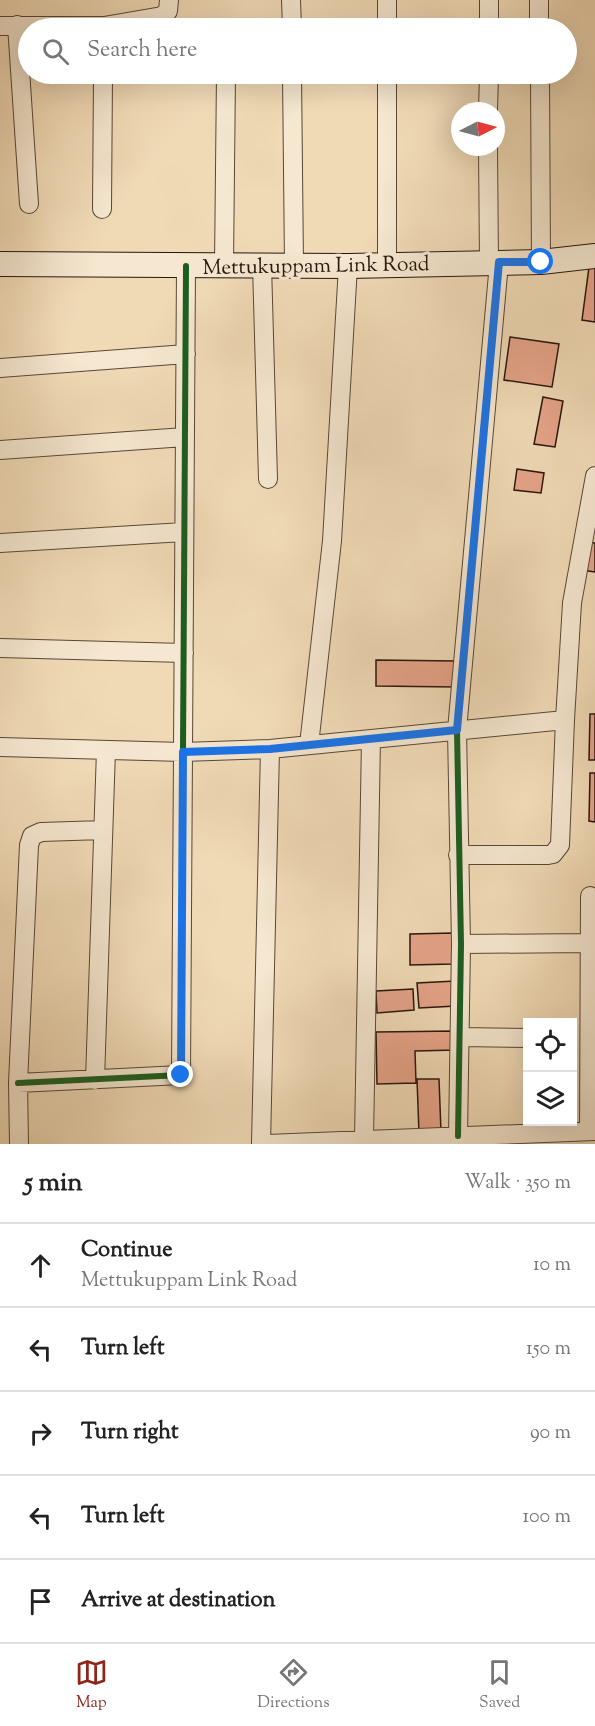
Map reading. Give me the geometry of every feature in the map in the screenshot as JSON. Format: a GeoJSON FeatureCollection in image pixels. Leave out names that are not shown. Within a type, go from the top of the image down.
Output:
{"type":"FeatureCollection","features":[{"type":"Feature","properties":{"kind":"street"},"geometry":{"type":"LineString","coordinates":[[151,18],[162,16],[168,11],[169,0]]}},
{"type":"Feature","properties":{"kind":"street"},"geometry":{"type":"LineString","coordinates":[[291,0],[292,18]]}},
{"type":"Feature","properties":{"kind":"street"},"geometry":{"type":"LineString","coordinates":[[387,0],[387,18]]}},
{"type":"Feature","properties":{"kind":"street"},"geometry":{"type":"LineString","coordinates":[[489,0],[489,18]]}},
{"type":"Feature","properties":{"kind":"street"},"geometry":{"type":"LineString","coordinates":[[539,0],[539,18]]}},
{"type":"Feature","properties":{"kind":"street"},"geometry":{"type":"LineString","coordinates":[[9,26],[28,204]]}},
{"type":"Feature","properties":{"kind":"street"},"geometry":{"type":"LineString","coordinates":[[102,209],[104,84]]}},
{"type":"Feature","properties":{"kind":"street"},"geometry":{"type":"LineString","coordinates":[[224,266],[226,84]]}},
{"type":"Feature","properties":{"kind":"street"},"geometry":{"type":"LineString","coordinates":[[292,84],[294,265]]}},
{"type":"Feature","properties":{"kind":"street"},"geometry":{"type":"LineString","coordinates":[[387,84],[387,264]]}},
{"type":"Feature","properties":{"kind":"street"},"geometry":{"type":"LineString","coordinates":[[488,102],[489,84]]}},
{"type":"Feature","properties":{"kind":"street"},"geometry":{"type":"LineString","coordinates":[[540,84],[541,262]]}},
{"type":"Feature","properties":{"kind":"street"},"geometry":{"type":"LineString","coordinates":[[458,1136],[462,944],[458,855],[457,730],[494,263],[488,156]]}},
{"type":"Feature","properties":{"kind":"street","name":"Mettukuppam Link Road"},"geometry":{"type":"LineString","coordinates":[[0,264],[348,266],[541,262],[595,256]]}},
{"type":"Feature","properties":{"kind":"street"},"geometry":{"type":"LineString","coordinates":[[262,265],[268,479]]}},
{"type":"Feature","properties":{"kind":"street"},"geometry":{"type":"LineString","coordinates":[[18,1083],[181,1075],[186,266]]}},
{"type":"Feature","properties":{"kind":"street"},"geometry":{"type":"LineString","coordinates":[[309,745],[332,541],[348,266]]}},
{"type":"Feature","properties":{"kind":"street"},"geometry":{"type":"LineString","coordinates":[[0,368],[186,354]]}},
{"type":"Feature","properties":{"kind":"street"},"geometry":{"type":"LineString","coordinates":[[0,450],[185,437]]}},
{"type":"Feature","properties":{"kind":"street"},"geometry":{"type":"LineString","coordinates":[[458,855],[548,855],[557,850],[561,839],[572,603],[595,476]]}},
{"type":"Feature","properties":{"kind":"street"},"geometry":{"type":"LineString","coordinates":[[0,543],[184,532]]}},
{"type":"Feature","properties":{"kind":"street"},"geometry":{"type":"LineString","coordinates":[[0,648],[184,653]]}},
{"type":"Feature","properties":{"kind":"street"},"geometry":{"type":"LineString","coordinates":[[0,747],[183,752],[270,749],[565,720]]}},
{"type":"Feature","properties":{"kind":"street"},"geometry":{"type":"LineString","coordinates":[[364,1139],[371,739]]}},
{"type":"Feature","properties":{"kind":"street"},"geometry":{"type":"LineString","coordinates":[[261,1144],[270,749]]}},
{"type":"Feature","properties":{"kind":"street"},"geometry":{"type":"LineString","coordinates":[[95,1080],[106,750]]}},
{"type":"Feature","properties":{"kind":"street"},"geometry":{"type":"LineString","coordinates":[[19,1144],[18,1083],[29,844],[32,836],[41,832],[103,830]]}},
{"type":"Feature","properties":{"kind":"street"},"geometry":{"type":"LineString","coordinates":[[267,1144],[592,1131],[581,1038],[590,943],[590,896]]}},
{"type":"Feature","properties":{"kind":"street"},"geometry":{"type":"LineString","coordinates":[[462,944],[590,943]]}},
{"type":"Feature","properties":{"kind":"street"},"geometry":{"type":"LineString","coordinates":[[460,1037],[523,1038]]}},
{"type":"Feature","properties":{"kind":"building"},"geometry":{"type":"Polygon","coordinates":[[[589,267],[595,268],[595,322],[582,320],[589,267]]]}},
{"type":"Feature","properties":{"kind":"building"},"geometry":{"type":"Polygon","coordinates":[[[510,337],[559,344],[552,387],[504,380],[510,337]]]}},
{"type":"Feature","properties":{"kind":"building"},"geometry":{"type":"Polygon","coordinates":[[[543,397],[563,401],[555,447],[534,444],[543,397]]]}},
{"type":"Feature","properties":{"kind":"building"},"geometry":{"type":"Polygon","coordinates":[[[517,469],[544,473],[541,493],[514,490],[517,469]]]}},
{"type":"Feature","properties":{"kind":"building"},"geometry":{"type":"Polygon","coordinates":[[[586,542],[595,543],[595,572],[582,570],[586,542]]]}},
{"type":"Feature","properties":{"kind":"building"},"geometry":{"type":"Polygon","coordinates":[[[376,660],[456,661],[456,687],[376,686],[376,660]]]}},
{"type":"Feature","properties":{"kind":"building"},"geometry":{"type":"Polygon","coordinates":[[[590,714],[595,714],[595,760],[589,760],[590,714]]]}},
{"type":"Feature","properties":{"kind":"building"},"geometry":{"type":"Polygon","coordinates":[[[590,773],[595,773],[595,822],[589,821],[590,773]]]}},
{"type":"Feature","properties":{"kind":"building"},"geometry":{"type":"Polygon","coordinates":[[[453,933],[453,964],[410,965],[410,934],[453,933]]]}},
{"type":"Feature","properties":{"kind":"building"},"geometry":{"type":"Polygon","coordinates":[[[455,981],[456,1006],[419,1008],[417,983],[455,981]]]}},
{"type":"Feature","properties":{"kind":"building"},"geometry":{"type":"Polygon","coordinates":[[[413,989],[414,1010],[377,1013],[376,991],[413,989]]]}},
{"type":"Feature","properties":{"kind":"building"},"geometry":{"type":"Polygon","coordinates":[[[456,1031],[456,1050],[415,1051],[416,1083],[377,1084],[376,1032],[456,1031]]]}},
{"type":"Feature","properties":{"kind":"building"},"geometry":{"type":"Polygon","coordinates":[[[417,1079],[439,1079],[441,1132],[419,1133],[417,1079]]]}},
{"type":"Feature","properties":{"kind":"cycle path"},"geometry":{"type":"LineString","coordinates":[[458,1136],[461,944],[457,730],[499,263]]}},
{"type":"Feature","properties":{"kind":"cycle path"},"geometry":{"type":"LineString","coordinates":[[18,1083],[181,1075],[186,266]]}},
{"type":"Feature","properties":{"kind":"route"},"geometry":{"type":"LineString","coordinates":[[181,1075],[183,752],[270,749],[457,730],[499,262],[541,262]]}}]}
